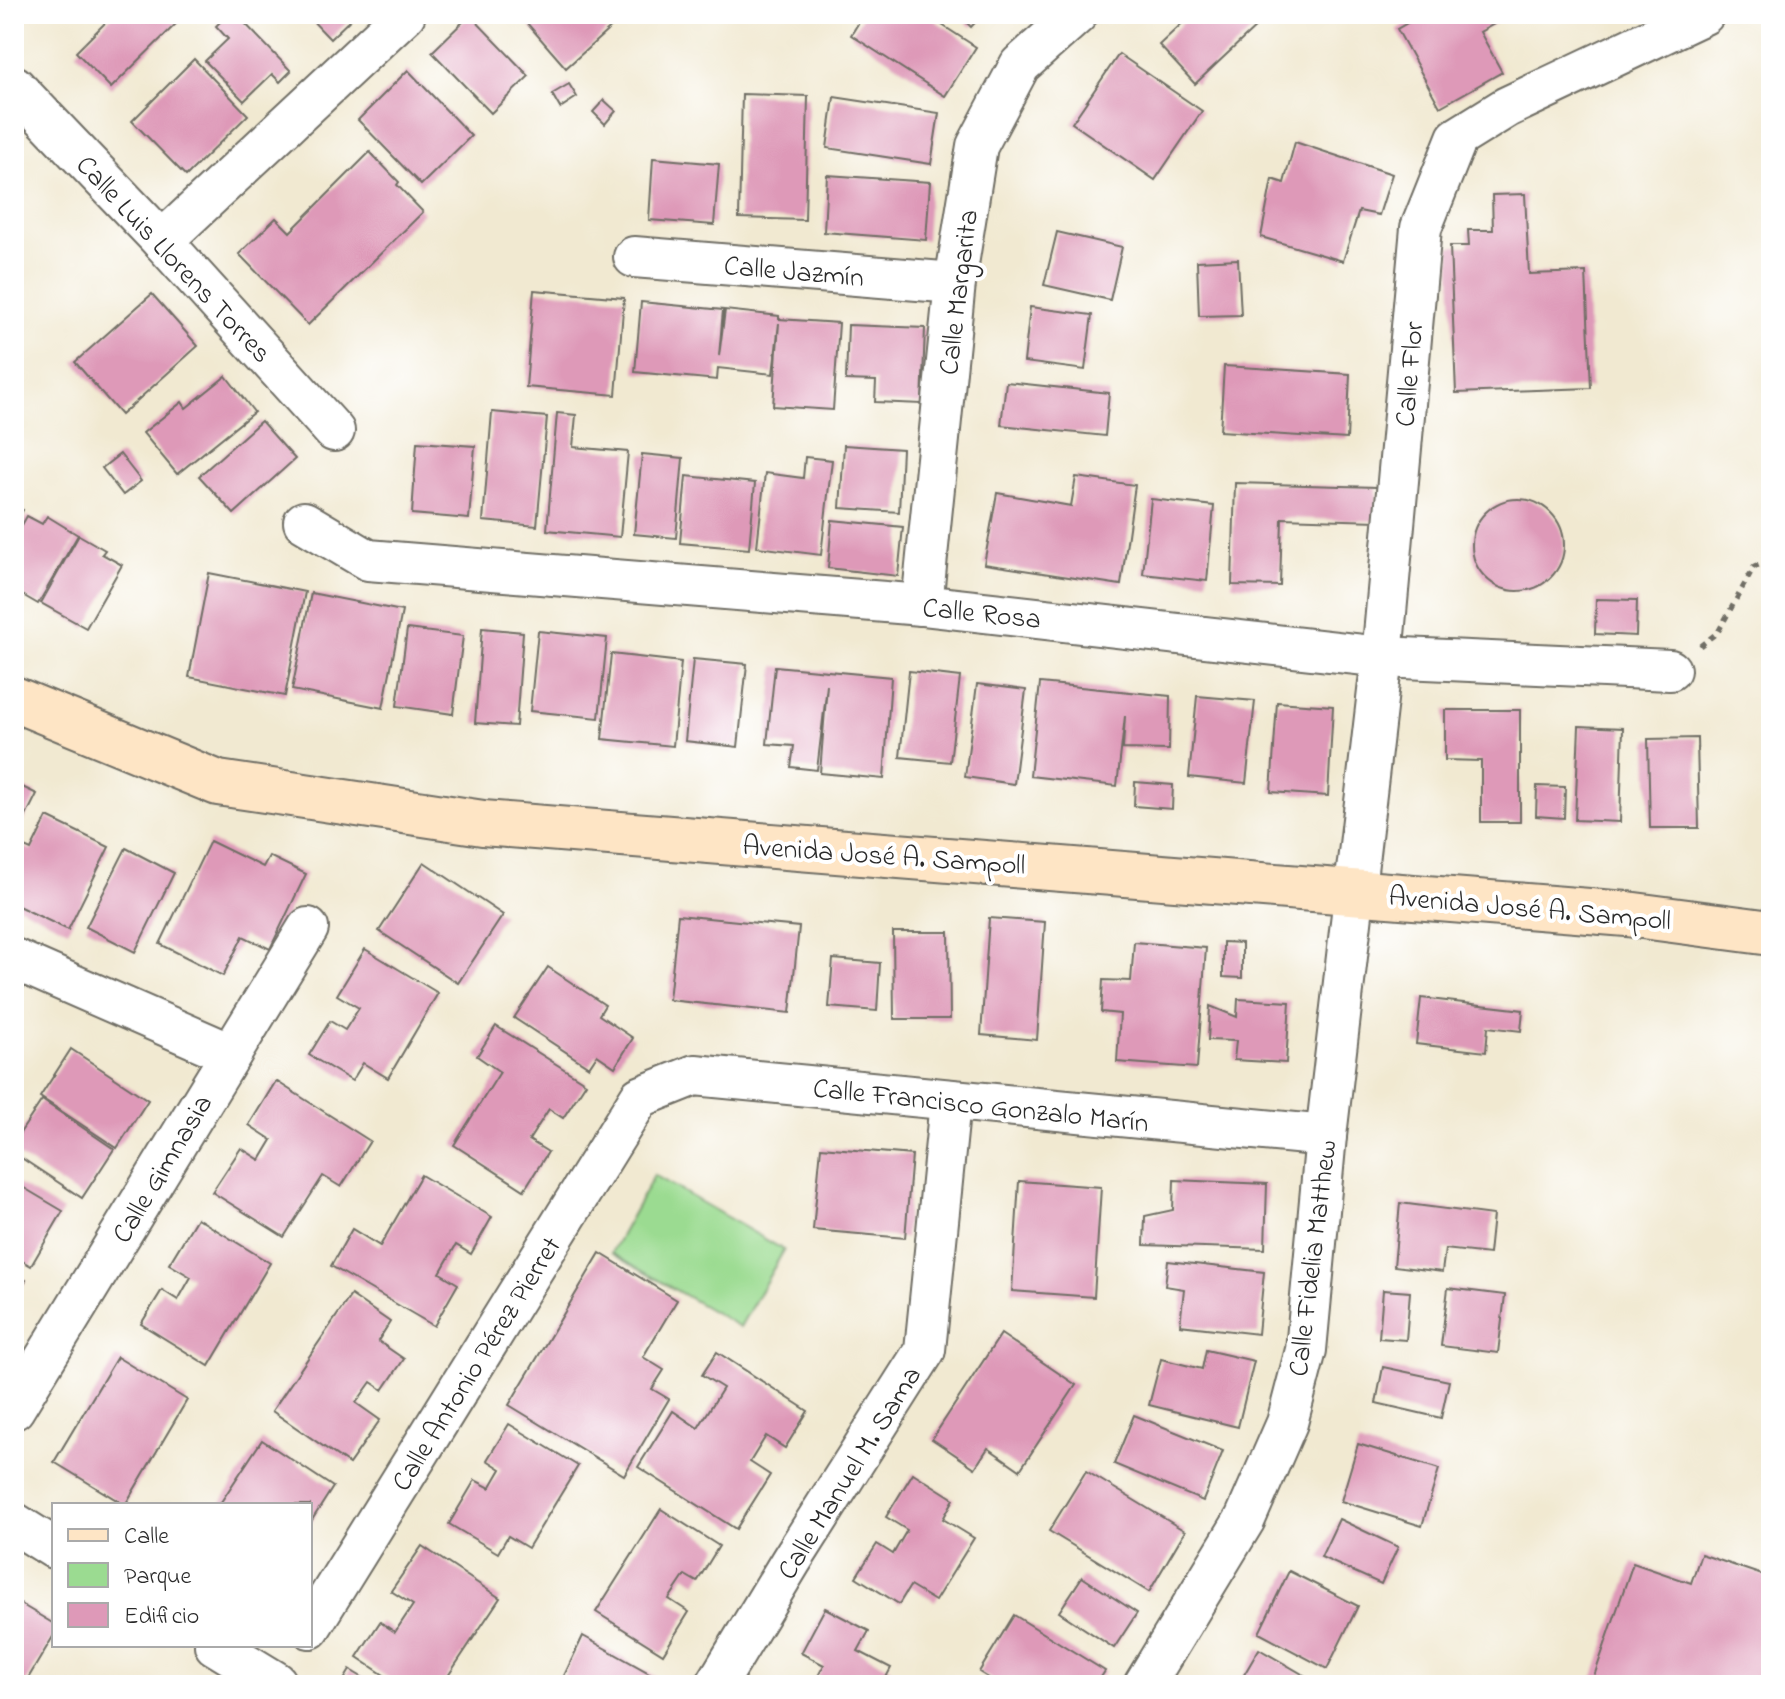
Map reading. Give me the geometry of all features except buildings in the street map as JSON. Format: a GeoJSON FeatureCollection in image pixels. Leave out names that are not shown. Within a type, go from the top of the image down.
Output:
{"type":"FeatureCollection","features":[{"type":"Feature","properties":{"kind":"street"},"geometry":{"type":"LineString","coordinates":[[162,241],[405,14]]}},
{"type":"Feature","properties":{"kind":"street","name":"Calle Margarita"},"geometry":{"type":"LineString","coordinates":[[922,605],[955,283],[977,146],[1020,65],[1077,14]]}},
{"type":"Feature","properties":{"kind":"street","name":"Calle Flor"},"geometry":{"type":"LineString","coordinates":[[1354,891],[1382,657],[1421,228],[1457,138],[1507,107],[1704,14]]}},
{"type":"Feature","properties":{"kind":"street","name":"Calle Luis Llorens Torres"},"geometry":{"type":"LineString","coordinates":[[14,86],[162,241],[334,431]]}},
{"type":"Feature","properties":{"kind":"street","name":"Calle Jazmín"},"geometry":{"type":"LineString","coordinates":[[634,257],[955,283]]}},
{"type":"Feature","properties":{"kind":"street","name":"Calle Rosa"},"geometry":{"type":"LineString","coordinates":[[304,522],[368,560],[922,605],[1382,657],[1670,670]]}},
{"type":"Feature","properties":{"kind":"street","name":"Avenida José A. Sampoll"},"geometry":{"type":"LineString","coordinates":[[14,699],[218,783],[468,820],[1627,914],[1771,933]]}},
{"type":"Feature","properties":{"kind":"street","name":"Calle Fidelia Matthew"},"geometry":{"type":"LineString","coordinates":[[1144,1685],[1245,1519],[1287,1423],[1306,1350],[1354,891]]}},
{"type":"Feature","properties":{"kind":"street","name":"Calle Gimnasia"},"geometry":{"type":"LineString","coordinates":[[14,1409],[308,928]]}},
{"type":"Feature","properties":{"kind":"street"},"geometry":{"type":"LineString","coordinates":[[14,959],[231,1054]]}},
{"type":"Feature","properties":{"kind":"street","name":"Calle Francisco Gonzalo Marín"},"geometry":{"type":"LineString","coordinates":[[640,1097],[695,1075],[1326,1136]]}},
{"type":"Feature","properties":{"kind":"street","name":"Calle Antonio Pérez Pierret"},"geometry":{"type":"LineString","coordinates":[[312,1625],[640,1097]]}},
{"type":"Feature","properties":{"kind":"street","name":"Calle Manuel M. Sama"},"geometry":{"type":"LineString","coordinates":[[716,1685],[925,1350],[950,1102]]}},
{"type":"Feature","properties":{"kind":"street"},"geometry":{"type":"LineString","coordinates":[[14,1523],[52,1547]]}},
{"type":"Feature","properties":{"kind":"street"},"geometry":{"type":"LineString","coordinates":[[218,1647],[276,1684],[299,1647]]}},
{"type":"Feature","properties":{"kind":"path"},"geometry":{"type":"LineString","coordinates":[[1670,670],[1718,632],[1754,567],[1771,560]]}},
{"type":"Feature","properties":{"kind":"green space"},"geometry":{"type":"Polygon","coordinates":[[[654,1175],[784,1250],[740,1327],[611,1253],[654,1175]]]}}]}
